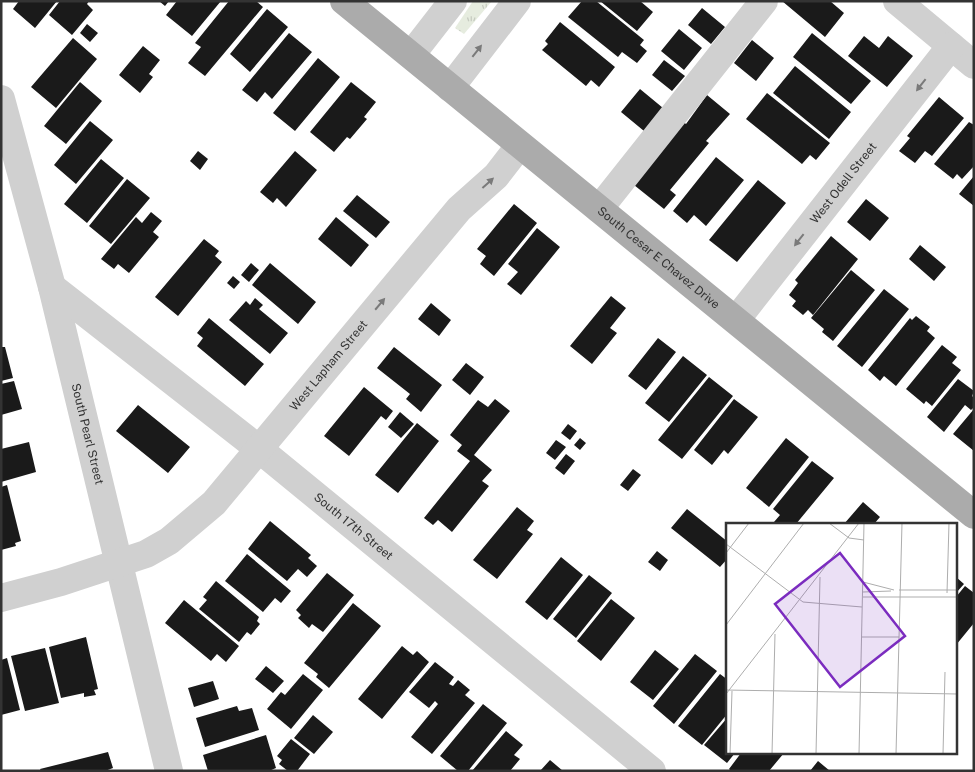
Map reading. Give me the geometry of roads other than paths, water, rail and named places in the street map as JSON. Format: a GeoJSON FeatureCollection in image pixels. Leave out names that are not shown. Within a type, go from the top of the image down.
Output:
{"type":"FeatureCollection","features":[{"type":"Feature","properties":{"kind":"main road","name":"South Cesar E Chavez Drive"},"geometry":{"type":"LineString","coordinates":[[344,1],[974,515]]}},
{"type":"Feature","properties":{"kind":"street"},"geometry":{"type":"LineString","coordinates":[[411,55],[453,1]]}},
{"type":"Feature","properties":{"kind":"street"},"geometry":{"type":"LineString","coordinates":[[450,88],[516,1]]}},
{"type":"Feature","properties":{"kind":"street"},"geometry":{"type":"LineString","coordinates":[[599,209],[764,1]]}},
{"type":"Feature","properties":{"kind":"street"},"geometry":{"type":"LineString","coordinates":[[897,1],[974,65]]}},
{"type":"Feature","properties":{"kind":"street","name":"West Odell Street"},"geometry":{"type":"LineString","coordinates":[[736,320],[951,46]]}},
{"type":"Feature","properties":{"kind":"street","name":"South Pearl Street"},"geometry":{"type":"LineString","coordinates":[[1,99],[52,287],[121,564],[169,771]]}},
{"type":"Feature","properties":{"kind":"street","name":"West Lapham Street"},"geometry":{"type":"LineString","coordinates":[[1,598],[121,564],[146,554],[175,536],[214,503],[459,209],[496,176],[520,145]]}},
{"type":"Feature","properties":{"kind":"street","name":"South 17th Street"},"geometry":{"type":"LineString","coordinates":[[52,287],[259,448],[652,771]]}}]}
